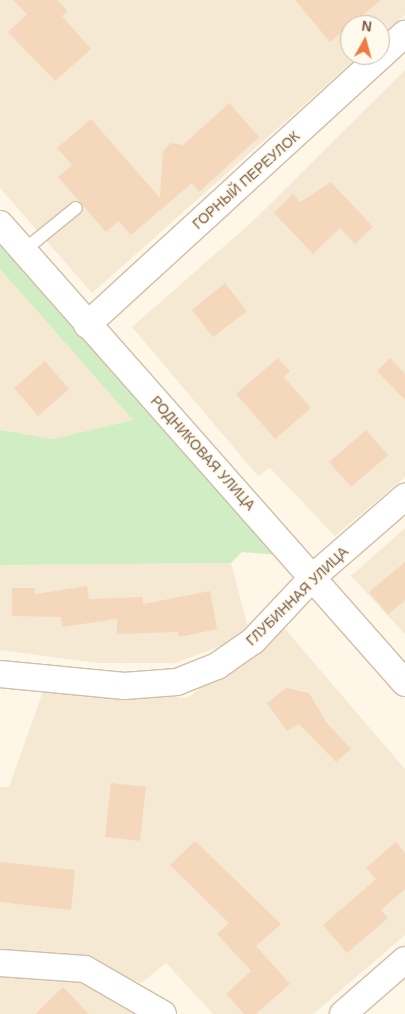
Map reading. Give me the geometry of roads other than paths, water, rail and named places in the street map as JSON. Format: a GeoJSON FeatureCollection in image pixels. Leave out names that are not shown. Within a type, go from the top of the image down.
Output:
{"type":"FeatureCollection","features":[{"type":"Feature","properties":{"kind":"street","name":"ГОРНЫЙ ПЕРЕУЛОК"},"geometry":{"type":"LineString","coordinates":[[87,325],[405,34]]}},
{"type":"Feature","properties":{"kind":"street","name":"РОДНИКОВАЯ УЛИЦА"},"geometry":{"type":"LineString","coordinates":[[0,224],[87,325],[314,576],[405,683]]}},
{"type":"Feature","properties":{"kind":"street","name":"ГЛУБИННАЯ УЛИЦА"},"geometry":{"type":"LineString","coordinates":[[0,674],[124,686],[177,682],[217,666],[254,641],[314,576],[405,497]]}},
{"type":"Feature","properties":{"kind":"street"},"geometry":{"type":"LineString","coordinates":[[342,1014],[405,960]]}},
{"type":"Feature","properties":{"kind":"street"},"geometry":{"type":"LineString","coordinates":[[0,963],[84,970],[162,1014]]}},
{"type":"Feature","properties":{"kind":"lane"},"geometry":{"type":"LineString","coordinates":[[23,251],[76,208]]}}]}
